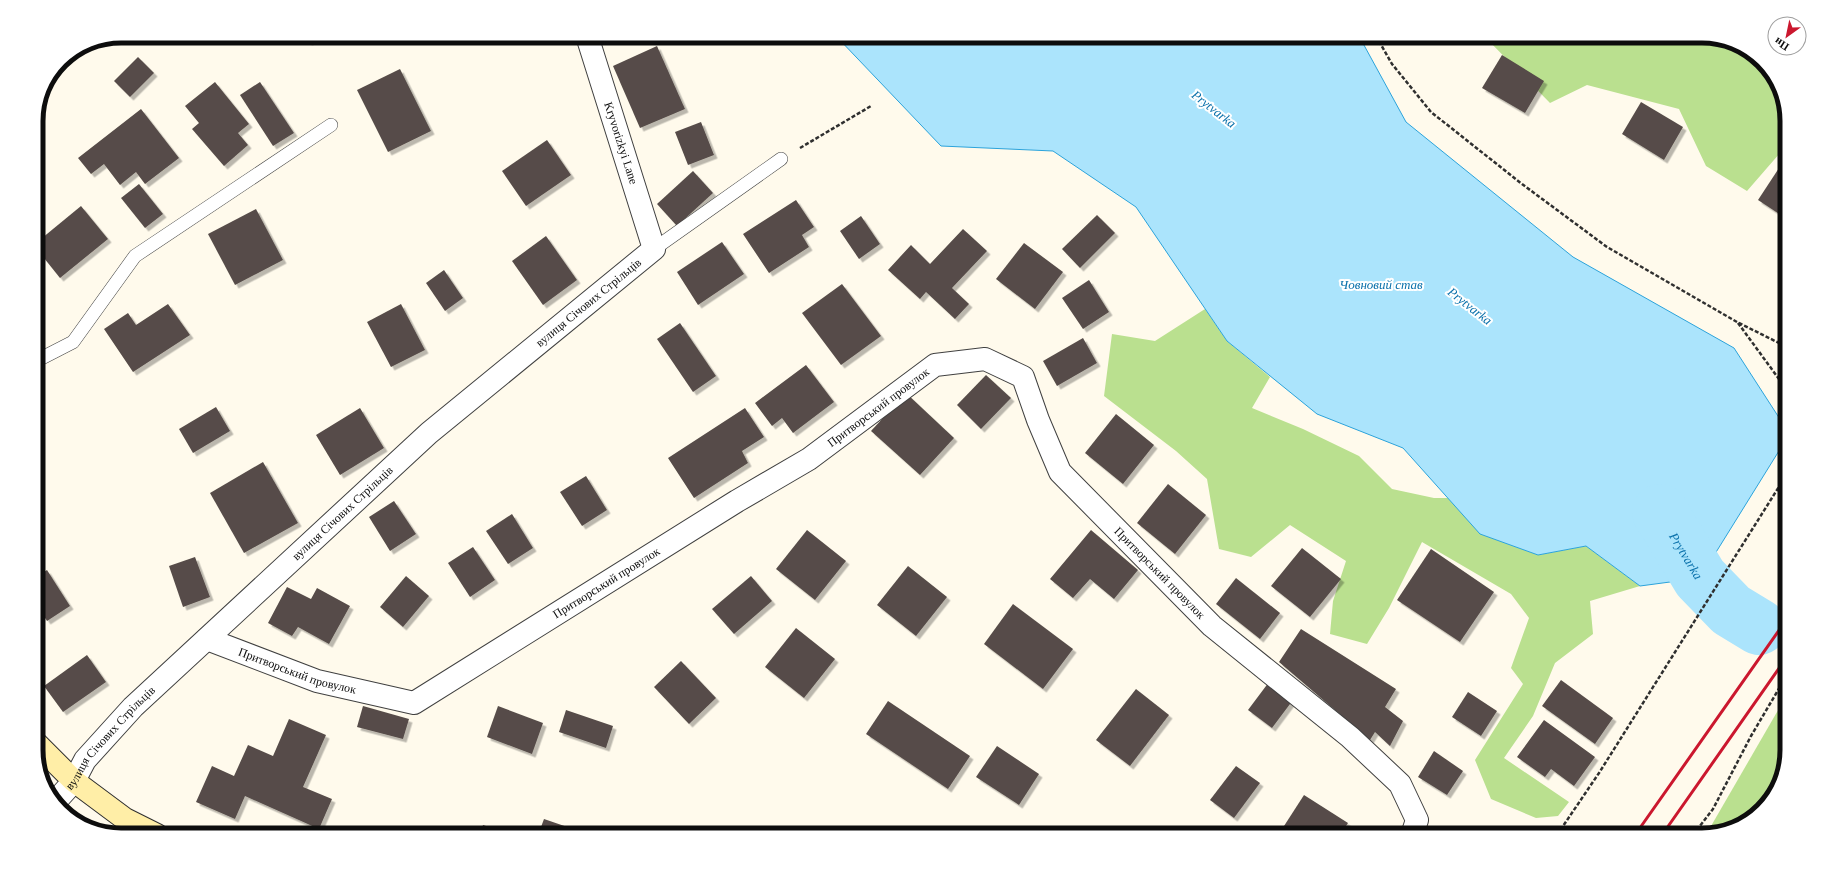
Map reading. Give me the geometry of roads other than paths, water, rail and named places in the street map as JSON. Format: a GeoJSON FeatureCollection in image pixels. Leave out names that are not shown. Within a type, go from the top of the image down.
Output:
{"type":"FeatureCollection","features":[{"type":"Feature","properties":{"kind":"street","name":"Kryvorizkyi Lane"},"geometry":{"type":"LineString","coordinates":[[589,43],[654,249]]}},
{"type":"Feature","properties":{"kind":"street","name":"вулиця Січових Стрільців"},"geometry":{"type":"LineString","coordinates":[[59,797],[74,782],[85,760],[133,707],[429,433],[654,249]]}},
{"type":"Feature","properties":{"kind":"street","name":"Притворський провулок"},"geometry":{"type":"LineString","coordinates":[[207,639],[317,681],[414,703],[736,501],[809,459],[935,365],[985,359],[1024,377],[1038,420],[1060,472],[1212,626],[1350,737],[1400,784],[1414,828]]}},
{"type":"Feature","properties":{"kind":"street"},"geometry":{"type":"LineString","coordinates":[[43,750],[74,782],[125,819],[143,828]]}},
{"type":"Feature","properties":{"kind":"lane"},"geometry":{"type":"LineString","coordinates":[[43,357],[73,342],[135,256],[331,125]]}},
{"type":"Feature","properties":{"kind":"lane"},"geometry":{"type":"LineString","coordinates":[[654,249],[780,159]]}},
{"type":"Feature","properties":{"kind":"water","name":"Човновий став"},"geometry":{"type":"Polygon","coordinates":[[[843,43],[1363,43],[1406,122],[1573,257],[1734,348],[1780,419],[1780,449],[1700,578],[1640,586],[1586,546],[1538,555],[1480,534],[1403,448],[1317,414],[1227,341],[1136,207],[1053,151],[941,146],[843,43]]]}},
{"type":"Feature","properties":{"kind":"waterway","name":"Prytvarka"},"geometry":{"type":"LineString","coordinates":[[1660,512],[1700,578],[1731,610],[1759,627]]}},
{"type":"Feature","properties":{"kind":"railway"},"geometry":{"type":"LineString","coordinates":[[1640,828],[1780,629]]}},
{"type":"Feature","properties":{"kind":"railway"},"geometry":{"type":"LineString","coordinates":[[1667,828],[1780,667]]}}]}
